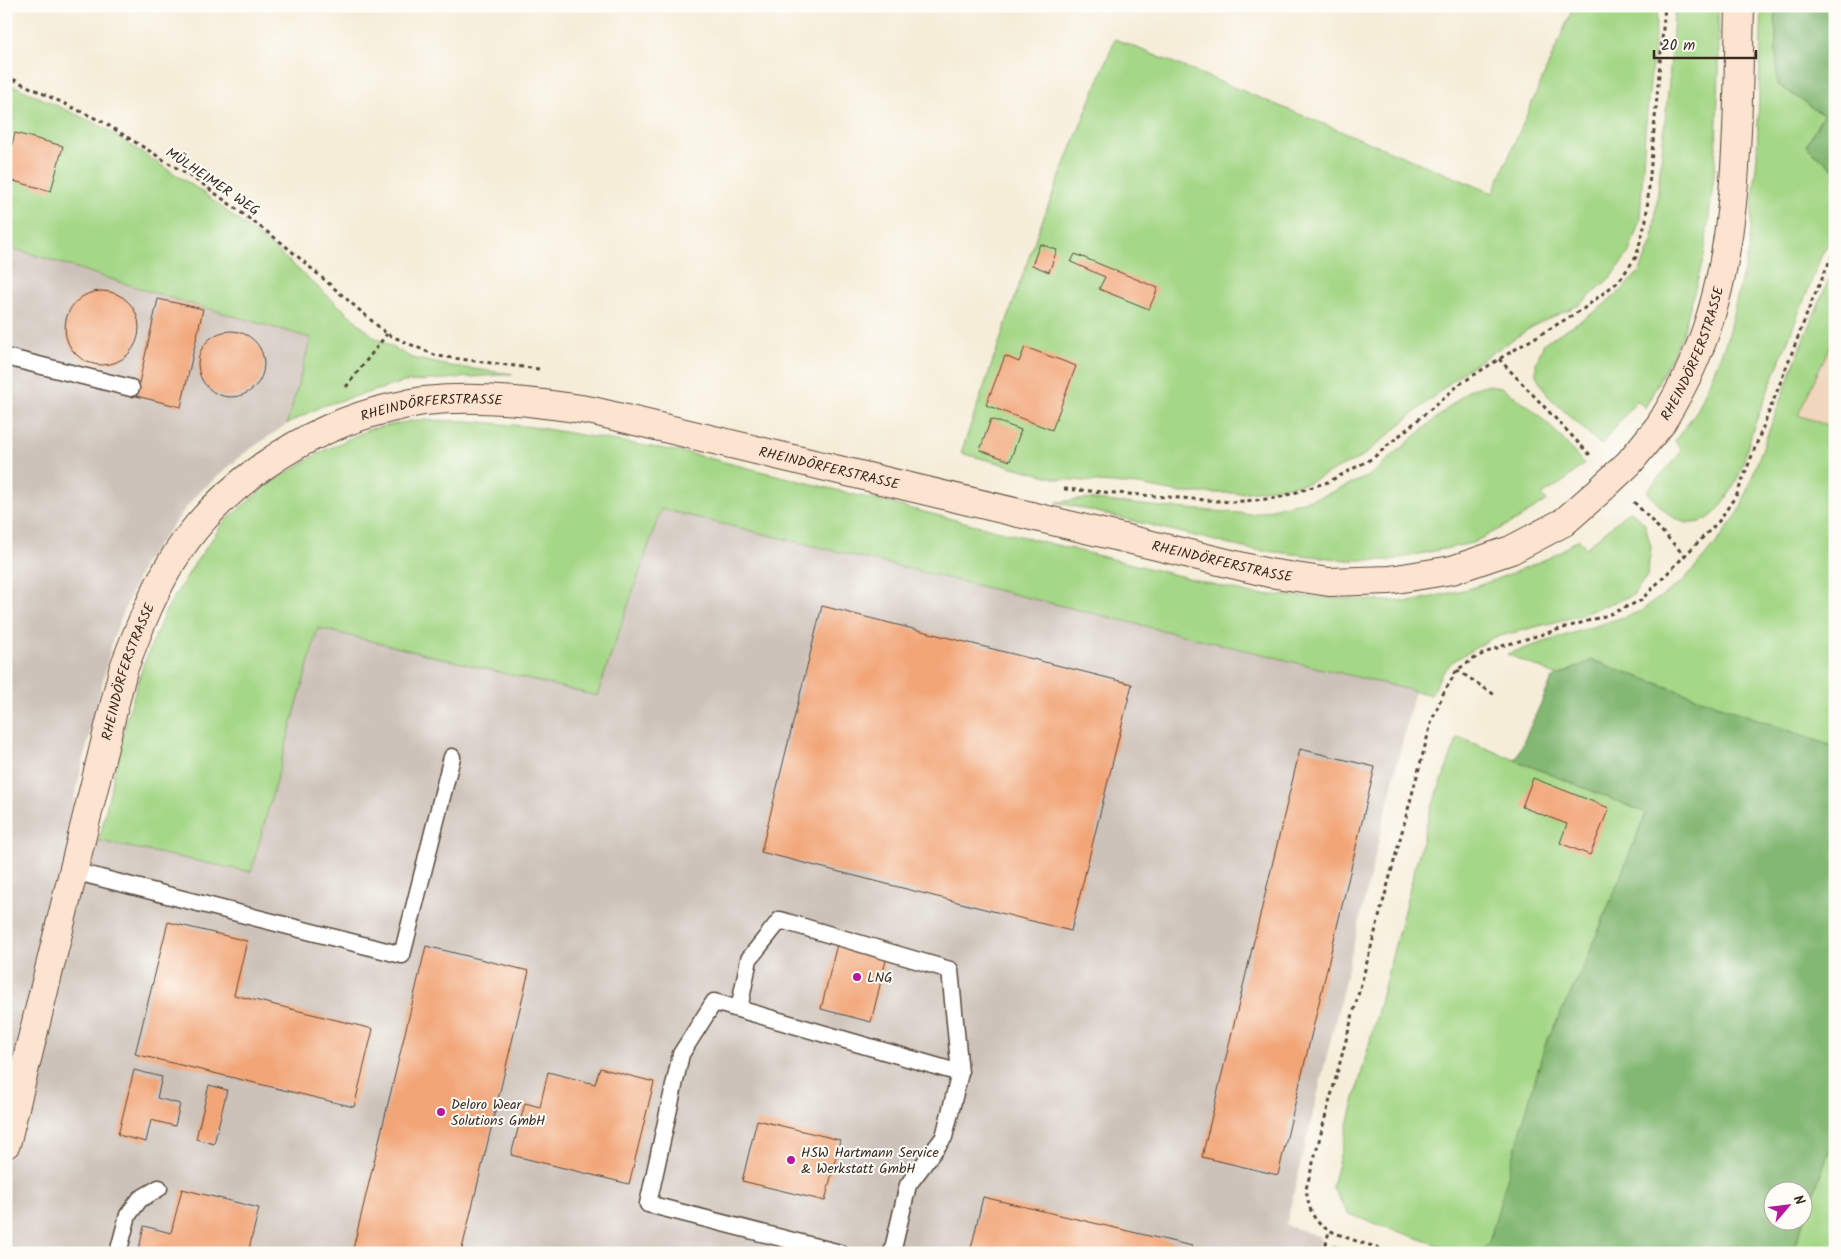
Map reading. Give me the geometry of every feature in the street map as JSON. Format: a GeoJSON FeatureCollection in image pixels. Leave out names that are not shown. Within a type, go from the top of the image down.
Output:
{"type":"FeatureCollection","features":[{"type":"Feature","properties":{"kind":"main road","name":"RHEINDÖRFERSTRASSE"},"geometry":{"type":"LineString","coordinates":[[6,1144],[122,670],[142,621],[167,569],[193,532],[221,502],[254,473],[287,451],[333,426],[371,412],[422,401],[472,399],[531,401],[593,411],[1269,573],[1329,582],[1390,580],[1452,570],[1511,550],[1564,522],[1629,463],[1660,425],[1678,394],[1698,354],[1717,294],[1729,232],[1737,121],[1740,6]]}},
{"type":"Feature","properties":{"kind":"lane"},"geometry":{"type":"LineString","coordinates":[[6,357],[131,388]]}},
{"type":"Feature","properties":{"kind":"lane"},"geometry":{"type":"LineString","coordinates":[[73,871],[402,955],[452,757]]}},
{"type":"Feature","properties":{"kind":"lane"},"geometry":{"type":"LineString","coordinates":[[739,1009],[749,959],[780,920],[950,970],[960,1073],[944,1137],[908,1186],[892,1253]]}},
{"type":"Feature","properties":{"kind":"lane"},"geometry":{"type":"LineString","coordinates":[[840,1253],[648,1204],[681,1054],[714,1002],[960,1073]]}},
{"type":"Feature","properties":{"kind":"lane"},"geometry":{"type":"LineString","coordinates":[[118,1253],[128,1215],[140,1199],[159,1188]]}},
{"type":"Feature","properties":{"kind":"path"},"geometry":{"type":"LineString","coordinates":[[1058,487],[1232,502],[1278,498],[1328,482],[1373,458],[1460,384],[1583,310],[1619,281],[1636,257],[1646,220],[1665,6]]}},
{"type":"Feature","properties":{"kind":"path","name":"MÜLHEIMER WEG"},"geometry":{"type":"LineString","coordinates":[[6,76],[103,122],[204,185],[282,243],[387,334],[345,388],[343,394]]}},
{"type":"Feature","properties":{"kind":"path"},"geometry":{"type":"LineString","coordinates":[[1395,1253],[1329,1231],[1318,1224],[1310,1210],[1306,1189],[1432,720],[1443,694],[1457,670],[1478,656],[1502,646],[1608,615],[1640,601],[1719,521],[1737,494],[1812,301],[1835,249]]}},
{"type":"Feature","properties":{"kind":"path"},"geometry":{"type":"LineString","coordinates":[[1457,670],[1495,695]]}},
{"type":"Feature","properties":{"kind":"path"},"geometry":{"type":"LineString","coordinates":[[1324,1253],[1329,1231]]}},
{"type":"Feature","properties":{"kind":"shaded area"},"geometry":{"type":"Polygon","coordinates":[[[6,246],[177,300],[311,338],[287,424],[246,452],[195,496],[144,563],[113,638],[66,833],[251,872],[318,627],[597,696],[661,509],[1415,690],[1286,1225],[1321,1237],[1318,1253],[6,1253],[6,246]]]}},
{"type":"Feature","properties":{"kind":"shaded area"},"geometry":{"type":"Polygon","coordinates":[[[1835,335],[1835,428],[1798,415],[1835,335]]]}},
{"type":"Feature","properties":{"kind":"green space"},"geometry":{"type":"Polygon","coordinates":[[[1574,6],[1658,6],[1645,131],[1640,219],[1629,252],[1613,275],[1581,304],[1535,325],[1464,371],[1362,457],[1308,483],[1242,493],[1182,493],[1139,485],[1058,479],[961,453],[1037,234],[1115,39],[1493,193],[1574,6]]]}},
{"type":"Feature","properties":{"kind":"green space"},"geometry":{"type":"Polygon","coordinates":[[[1675,6],[1718,6],[1719,69],[1715,167],[1704,257],[1682,336],[1645,408],[1637,400],[1601,445],[1548,396],[1536,375],[1536,363],[1544,343],[1596,311],[1621,291],[1640,271],[1653,239],[1675,6]]]}},
{"type":"Feature","properties":{"kind":"green space"},"geometry":{"type":"Polygon","coordinates":[[[1762,6],[1775,6],[1777,84],[1823,115],[1806,146],[1835,170],[1835,232],[1822,254],[1754,426],[1735,484],[1722,505],[1713,515],[1703,521],[1686,522],[1671,516],[1647,491],[1682,451],[1675,441],[1698,409],[1726,342],[1749,250],[1757,156],[1762,6]]]}},
{"type":"Feature","properties":{"kind":"green space"},"geometry":{"type":"Polygon","coordinates":[[[1775,6],[1835,6],[1835,170],[1806,146],[1823,115],[1777,84],[1775,6]]]}},
{"type":"Feature","properties":{"kind":"green space"},"geometry":{"type":"Polygon","coordinates":[[[6,82],[101,126],[201,191],[275,249],[374,337],[412,358],[450,366],[513,374],[404,382],[322,406],[287,424],[311,338],[177,300],[6,246],[6,82]]]}},
{"type":"Feature","properties":{"kind":"green space"},"geometry":{"type":"Polygon","coordinates":[[[1835,264],[1835,335],[1798,415],[1835,428],[1835,747],[1592,660],[1558,676],[1507,654],[1639,612],[1682,582],[1714,546],[1739,512],[1790,374],[1835,264]]]}},
{"type":"Feature","properties":{"kind":"green space"},"geometry":{"type":"Polygon","coordinates":[[[1486,385],[1501,387],[1530,407],[1559,435],[1584,464],[1564,481],[1542,495],[1547,500],[1519,519],[1472,543],[1391,560],[1347,560],[1248,549],[1056,502],[1086,499],[1252,514],[1323,496],[1369,476],[1470,389],[1486,385]]]}},
{"type":"Feature","properties":{"kind":"green space"},"geometry":{"type":"Polygon","coordinates":[[[417,420],[468,421],[534,427],[688,453],[1252,594],[1410,602],[1472,588],[1510,574],[1551,557],[1579,539],[1586,548],[1630,510],[1645,524],[1651,547],[1647,576],[1633,595],[1578,616],[1492,638],[1452,662],[1441,675],[1431,695],[661,509],[597,696],[318,628],[251,872],[99,841],[126,721],[143,666],[165,612],[193,566],[224,522],[266,486],[319,453],[370,429],[417,420]]]}},
{"type":"Feature","properties":{"kind":"green space"},"geometry":{"type":"Polygon","coordinates":[[[1592,660],[1835,747],[1835,1135],[1814,1193],[1814,1182],[1764,1182],[1764,1232],[1799,1232],[1792,1253],[1479,1253],[1489,1242],[1545,1045],[1585,964],[1646,813],[1515,760],[1552,679],[1592,660]]]}},
{"type":"Feature","properties":{"kind":"green space"},"geometry":{"type":"Polygon","coordinates":[[[1458,737],[1646,813],[1585,964],[1545,1045],[1488,1247],[1480,1253],[1461,1253],[1348,1214],[1332,1186],[1429,815],[1458,737]]]}},
{"type":"Feature","properties":{"kind":"green space"},"geometry":{"type":"Polygon","coordinates":[[[1835,1135],[1835,1253],[1792,1253],[1800,1232],[1814,1232],[1814,1193],[1835,1135]]]}},
{"type":"Feature","properties":{"kind":"green space"},"geometry":{"type":"Polygon","coordinates":[[[1332,1245],[1356,1253],[1330,1253],[1332,1245]]]}},
{"type":"Feature","properties":{"kind":"building"},"geometry":{"type":"Polygon","coordinates":[[[15,133],[63,146],[51,191],[6,179],[6,167],[15,133]]]}},
{"type":"Feature","properties":{"kind":"building"},"geometry":{"type":"Polygon","coordinates":[[[1040,244],[1057,250],[1049,272],[1032,265],[1040,244]]]}},
{"type":"Feature","properties":{"kind":"building"},"geometry":{"type":"Polygon","coordinates":[[[1075,254],[1158,288],[1149,309],[1099,289],[1105,277],[1071,262],[1075,254]]]}},
{"type":"Feature","properties":{"kind":"building"},"geometry":{"type":"Polygon","coordinates":[[[102,291],[116,294],[128,302],[136,314],[139,328],[136,342],[128,354],[116,362],[102,365],[88,362],[76,354],[68,342],[65,328],[68,314],[76,302],[88,294],[102,291]]]}},
{"type":"Feature","properties":{"kind":"building"},"geometry":{"type":"Polygon","coordinates":[[[158,299],[203,309],[181,407],[136,396],[158,299]]]}},
{"type":"Feature","properties":{"kind":"building"},"geometry":{"type":"Polygon","coordinates":[[[231,331],[244,334],[254,341],[261,351],[264,364],[261,377],[254,387],[244,394],[231,397],[218,394],[208,387],[201,377],[198,364],[201,351],[208,341],[218,334],[231,331]]]}},
{"type":"Feature","properties":{"kind":"building"},"geometry":{"type":"Polygon","coordinates":[[[1025,347],[1076,366],[1052,430],[986,405],[1005,356],[1019,362],[1025,347]]]}},
{"type":"Feature","properties":{"kind":"building"},"geometry":{"type":"Polygon","coordinates":[[[991,419],[1021,430],[1010,461],[980,450],[991,419]]]}},
{"type":"Feature","properties":{"kind":"building"},"geometry":{"type":"Polygon","coordinates":[[[822,606],[1132,684],[1071,931],[761,852],[822,606]]]}},
{"type":"Feature","properties":{"kind":"building"},"geometry":{"type":"Polygon","coordinates":[[[1300,749],[1375,767],[1278,1175],[1202,1157],[1300,749]]]}},
{"type":"Feature","properties":{"kind":"building"},"geometry":{"type":"Polygon","coordinates":[[[1533,778],[1609,808],[1590,855],[1560,843],[1567,824],[1522,807],[1533,778]]]}},
{"type":"Feature","properties":{"kind":"building"},"geometry":{"type":"Polygon","coordinates":[[[168,922],[247,941],[234,995],[373,1029],[354,1107],[135,1054],[168,922]]]}},
{"type":"Feature","properties":{"kind":"building"},"geometry":{"type":"Polygon","coordinates":[[[838,940],[888,952],[871,1022],[821,1009],[838,940]]]}},
{"type":"Feature","properties":{"kind":"building","name":"Deloro Wear Solutions GmbH"},"geometry":{"type":"Polygon","coordinates":[[[426,946],[529,971],[461,1253],[352,1253],[426,946]]]}},
{"type":"Feature","properties":{"kind":"building"},"geometry":{"type":"Polygon","coordinates":[[[600,1068],[654,1082],[629,1184],[511,1155],[525,1103],[540,1107],[548,1072],[595,1084],[600,1068]]]}},
{"type":"Feature","properties":{"kind":"building"},"geometry":{"type":"Polygon","coordinates":[[[134,1070],[162,1077],[157,1098],[180,1104],[175,1126],[151,1120],[146,1142],[118,1135],[134,1070]]]}},
{"type":"Feature","properties":{"kind":"building"},"geometry":{"type":"Polygon","coordinates":[[[209,1085],[227,1090],[214,1144],[196,1139],[209,1085]]]}},
{"type":"Feature","properties":{"kind":"building","name":"HSW Hartmann Service & Werkstatt GmbH"},"geometry":{"type":"Polygon","coordinates":[[[757,1120],[840,1140],[825,1201],[742,1181],[757,1120]]]}},
{"type":"Feature","properties":{"kind":"building"},"geometry":{"type":"Polygon","coordinates":[[[182,1189],[259,1208],[248,1253],[138,1253],[144,1226],[171,1233],[182,1189]]]}},
{"type":"Feature","properties":{"kind":"building"},"geometry":{"type":"Polygon","coordinates":[[[983,1197],[1192,1246],[1191,1253],[970,1253],[983,1197]]]}},
{"type":"Feature","properties":{"kind":"place","name":"LNG"},"geometry":{"type":"Point","coordinates":[857,977]}},
{"type":"Feature","properties":{"kind":"place","name":"Deloro Wear Solutions GmbH"},"geometry":{"type":"Point","coordinates":[441,1112]}},
{"type":"Feature","properties":{"kind":"place","name":"HSW Hartmann Service & Werkstatt GmbH"},"geometry":{"type":"Point","coordinates":[791,1160]}}]}
